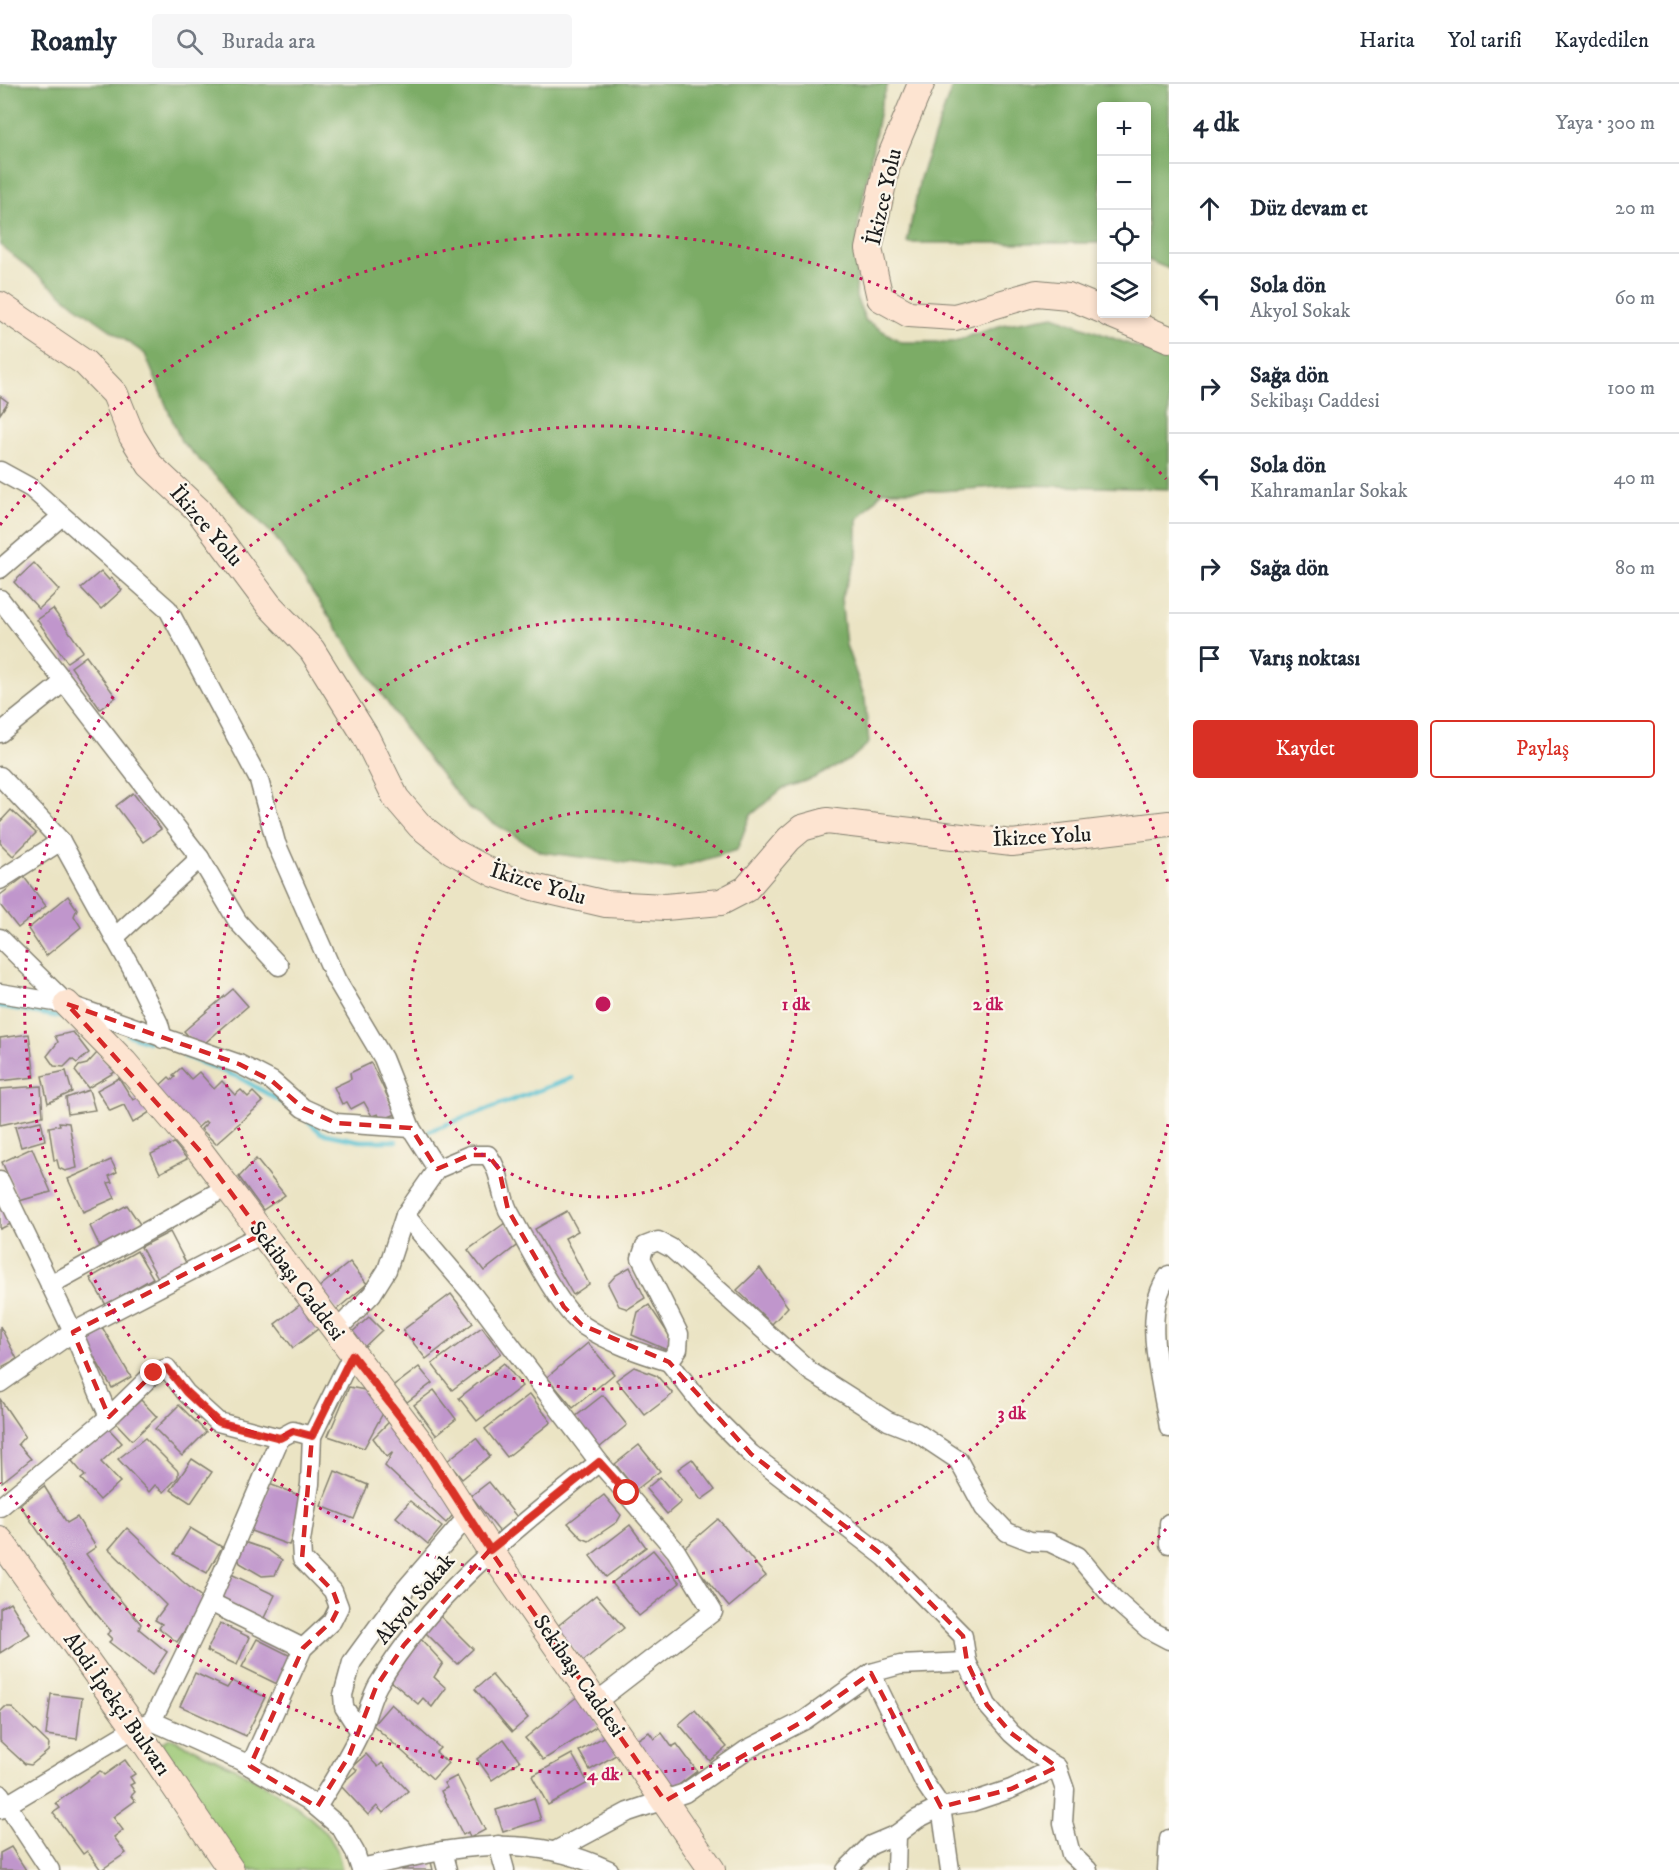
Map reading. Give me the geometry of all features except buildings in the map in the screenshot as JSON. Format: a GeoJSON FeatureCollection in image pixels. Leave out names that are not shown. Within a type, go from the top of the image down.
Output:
{"type":"FeatureCollection","features":[{"type":"Feature","properties":{"kind":"street","name":"İkizce Yolu"},"geometry":{"type":"LineString","coordinates":[[921,84],[887,165],[869,249],[880,298],[909,314],[955,317],[1037,293],[1068,296],[1097,308]]}},
{"type":"Feature","properties":{"kind":"street","name":"İkizce Yolu"},"geometry":{"type":"LineString","coordinates":[[0,305],[85,363],[115,394],[132,436],[150,465],[198,510],[269,605],[312,650],[366,737],[396,798],[420,826],[452,851],[495,874],[532,887],[606,904],[664,907],[721,902],[746,889],[789,839],[802,828],[827,821],[1012,843],[1169,824]]}},
{"type":"Feature","properties":{"kind":"street"},"geometry":{"type":"LineString","coordinates":[[1119,318],[1169,339]]}},
{"type":"Feature","properties":{"kind":"street"},"geometry":{"type":"LineString","coordinates":[[0,471],[31,488],[168,609],[259,780],[276,843],[336,979],[383,1058],[411,1128],[437,1169]]}},
{"type":"Feature","properties":{"kind":"street"},"geometry":{"type":"LineString","coordinates":[[0,569],[62,516]]}},
{"type":"Feature","properties":{"kind":"street"},"geometry":{"type":"LineString","coordinates":[[0,599],[200,858],[238,922],[279,966]]}},
{"type":"Feature","properties":{"kind":"street"},"geometry":{"type":"LineString","coordinates":[[0,733],[64,682]]}},
{"type":"Feature","properties":{"kind":"street"},"geometry":{"type":"LineString","coordinates":[[0,776],[61,841],[159,1023],[163,1039]]}},
{"type":"Feature","properties":{"kind":"street"},"geometry":{"type":"LineString","coordinates":[[0,880],[61,841]]}},
{"type":"Feature","properties":{"kind":"street"},"geometry":{"type":"LineString","coordinates":[[114,938],[200,858]]}},
{"type":"Feature","properties":{"kind":"street"},"geometry":{"type":"LineString","coordinates":[[0,938],[67,1004]]}},
{"type":"Feature","properties":{"kind":"street"},"geometry":{"type":"LineString","coordinates":[[0,993],[67,1004],[239,1064],[272,1081],[303,1108],[336,1124],[411,1128]]}},
{"type":"Feature","properties":{"kind":"street","name":"Sekibaşı Caddesi"},"geometry":{"type":"LineString","coordinates":[[67,1004],[124,1062],[227,1187],[423,1446],[490,1550],[712,1870]]}},
{"type":"Feature","properties":{"kind":"street"},"geometry":{"type":"LineString","coordinates":[[336,1331],[372,1294],[387,1270],[405,1215],[437,1169],[470,1155],[488,1155],[499,1169],[503,1198],[508,1210],[564,1307],[582,1325],[626,1348],[669,1362],[704,1407],[751,1454],[885,1557],[944,1614],[963,1636],[967,1662],[987,1705],[1011,1733],[1034,1753],[1057,1767],[1065,1790],[1063,1824],[1071,1854],[1088,1870]]}},
{"type":"Feature","properties":{"kind":"street"},"geometry":{"type":"LineString","coordinates":[[0,1181],[73,1332],[109,1418]]}},
{"type":"Feature","properties":{"kind":"street"},"geometry":{"type":"LineString","coordinates":[[50,1285],[227,1187]]}},
{"type":"Feature","properties":{"kind":"street"},"geometry":{"type":"LineString","coordinates":[[405,1215],[474,1295],[599,1462],[676,1551],[713,1612],[596,1702]]}},
{"type":"Feature","properties":{"kind":"street"},"geometry":{"type":"LineString","coordinates":[[0,1383],[73,1332],[262,1234]]}},
{"type":"Feature","properties":{"kind":"street"},"geometry":{"type":"LineString","coordinates":[[669,1362],[678,1349],[679,1334],[641,1257],[645,1246],[658,1241],[671,1248],[811,1372],[888,1421],[916,1432],[958,1460],[984,1508],[1007,1532],[1030,1541],[1049,1542],[1078,1556],[1113,1598],[1148,1629],[1169,1641]]}},
{"type":"Feature","properties":{"kind":"street"},"geometry":{"type":"LineString","coordinates":[[1169,1275],[1163,1282],[1156,1304],[1154,1342],[1169,1428]]}},
{"type":"Feature","properties":{"kind":"street"},"geometry":{"type":"LineString","coordinates":[[254,1769],[303,1648],[332,1621],[339,1607],[333,1591],[302,1559],[301,1541],[310,1484],[312,1436],[352,1355]]}},
{"type":"Feature","properties":{"kind":"street"},"geometry":{"type":"LineString","coordinates":[[0,1508],[109,1418],[154,1373],[167,1368],[186,1392],[218,1422],[280,1438]]}},
{"type":"Feature","properties":{"kind":"street"},"geometry":{"type":"LineString","coordinates":[[50,1870],[2,1803],[143,1724],[210,1602],[280,1438],[293,1431],[312,1436]]}},
{"type":"Feature","properties":{"kind":"street","name":"Akyol Sokak"},"geometry":{"type":"LineString","coordinates":[[313,1804],[360,1732],[376,1687],[404,1645],[452,1588],[490,1550],[599,1462]]}},
{"type":"Feature","properties":{"kind":"street"},"geometry":{"type":"LineString","coordinates":[[360,1732],[344,1707],[343,1695],[352,1662],[406,1588],[468,1516]]}},
{"type":"Feature","properties":{"kind":"street"},"geometry":{"type":"LineString","coordinates":[[1169,1523],[1169,1544]]}},
{"type":"Feature","properties":{"kind":"street","name":"Abdi İpekçi Bulvarı"},"geometry":{"type":"LineString","coordinates":[[0,1540],[143,1724],[228,1869]]}},
{"type":"Feature","properties":{"kind":"street"},"geometry":{"type":"LineString","coordinates":[[210,1602],[303,1648]]}},
{"type":"Feature","properties":{"kind":"street"},"geometry":{"type":"LineString","coordinates":[[557,1850],[628,1812],[685,1793],[746,1750],[805,1720],[871,1673],[900,1665],[967,1662]]}},
{"type":"Feature","properties":{"kind":"street"},"geometry":{"type":"LineString","coordinates":[[871,1673],[924,1782],[941,1807],[950,1870]]}},
{"type":"Feature","properties":{"kind":"street"},"geometry":{"type":"LineString","coordinates":[[143,1724],[254,1769],[313,1804],[341,1828],[355,1852],[361,1869],[442,1851],[498,1845],[557,1850],[609,1870]]}},
{"type":"Feature","properties":{"kind":"street"},"geometry":{"type":"LineString","coordinates":[[846,1870],[871,1845],[897,1834],[917,1819],[941,1807],[972,1803],[1011,1789],[1057,1767]]}},
{"type":"Feature","properties":{"kind":"street"},"geometry":{"type":"LineString","coordinates":[[896,1870],[897,1834]]}},
{"type":"Feature","properties":{"kind":"street"},"geometry":{"type":"LineString","coordinates":[[1167,1870],[1169,1839]]}},
{"type":"Feature","properties":{"kind":"street"},"geometry":{"type":"LineString","coordinates":[[498,1845],[504,1870]]}},
{"type":"Feature","properties":{"kind":"street"},"geometry":{"type":"LineString","coordinates":[[442,1851],[447,1870]]}},
{"type":"Feature","properties":{"kind":"highlighted area"},"geometry":{"type":"Polygon","coordinates":[[[67,1004],[239,1064],[272,1081],[303,1108],[336,1123],[411,1128],[437,1169],[470,1155],[488,1155],[499,1169],[508,1210],[564,1307],[582,1325],[669,1362],[751,1454],[885,1557],[963,1636],[967,1662],[987,1705],[1011,1733],[1057,1767],[1011,1789],[941,1807],[871,1673],[805,1720],[665,1801],[490,1550],[404,1645],[376,1687],[349,1756],[317,1807],[250,1766],[303,1648],[332,1621],[339,1607],[333,1591],[302,1559],[312,1436],[293,1431],[280,1438],[264,1436],[218,1422],[167,1368],[154,1373],[109,1417],[73,1332],[262,1234],[200,1151],[67,1004]]]}},
{"type":"Feature","properties":{"kind":"green space"},"geometry":{"type":"Polygon","coordinates":[[[0,84],[888,84],[881,104],[858,226],[856,297],[866,321],[901,342],[952,342],[1002,325],[1054,316],[1169,359],[1169,489],[1025,485],[940,491],[883,491],[857,520],[857,558],[841,598],[846,645],[865,699],[869,743],[851,759],[814,778],[782,789],[750,816],[737,850],[674,869],[541,852],[467,807],[408,733],[275,537],[181,441],[145,354],[76,306],[0,245],[0,84]]]}},
{"type":"Feature","properties":{"kind":"green space"},"geometry":{"type":"Polygon","coordinates":[[[953,84],[1169,84],[1169,269],[1151,262],[1151,102],[1097,102],[1097,243],[907,243],[920,178],[953,84]]]}},
{"type":"Feature","properties":{"kind":"green space"},"geometry":{"type":"Polygon","coordinates":[[[170,1738],[262,1783],[306,1814],[323,1830],[336,1848],[342,1870],[242,1870],[155,1747],[170,1738]]]}},
{"type":"Feature","properties":{"kind":"waterway"},"geometry":{"type":"LineString","coordinates":[[0,1006],[65,1018]]}},
{"type":"Feature","properties":{"kind":"waterway"},"geometry":{"type":"LineString","coordinates":[[128,1035],[148,1042]]}},
{"type":"Feature","properties":{"kind":"waterway"},"geometry":{"type":"LineString","coordinates":[[184,1056],[240,1078],[287,1105]]}},
{"type":"Feature","properties":{"kind":"waterway"},"geometry":{"type":"LineString","coordinates":[[429,1131],[572,1078]]}},
{"type":"Feature","properties":{"kind":"waterway"},"geometry":{"type":"LineString","coordinates":[[304,1117],[321,1133],[360,1141],[396,1141]]}},
{"type":"Feature","properties":{"kind":"route"},"geometry":{"type":"LineString","coordinates":[[154,1373],[167,1368],[186,1392],[218,1422],[264,1436],[280,1438],[293,1431],[312,1436],[352,1355],[423,1446],[490,1550],[599,1462],[627,1493]]}}]}
